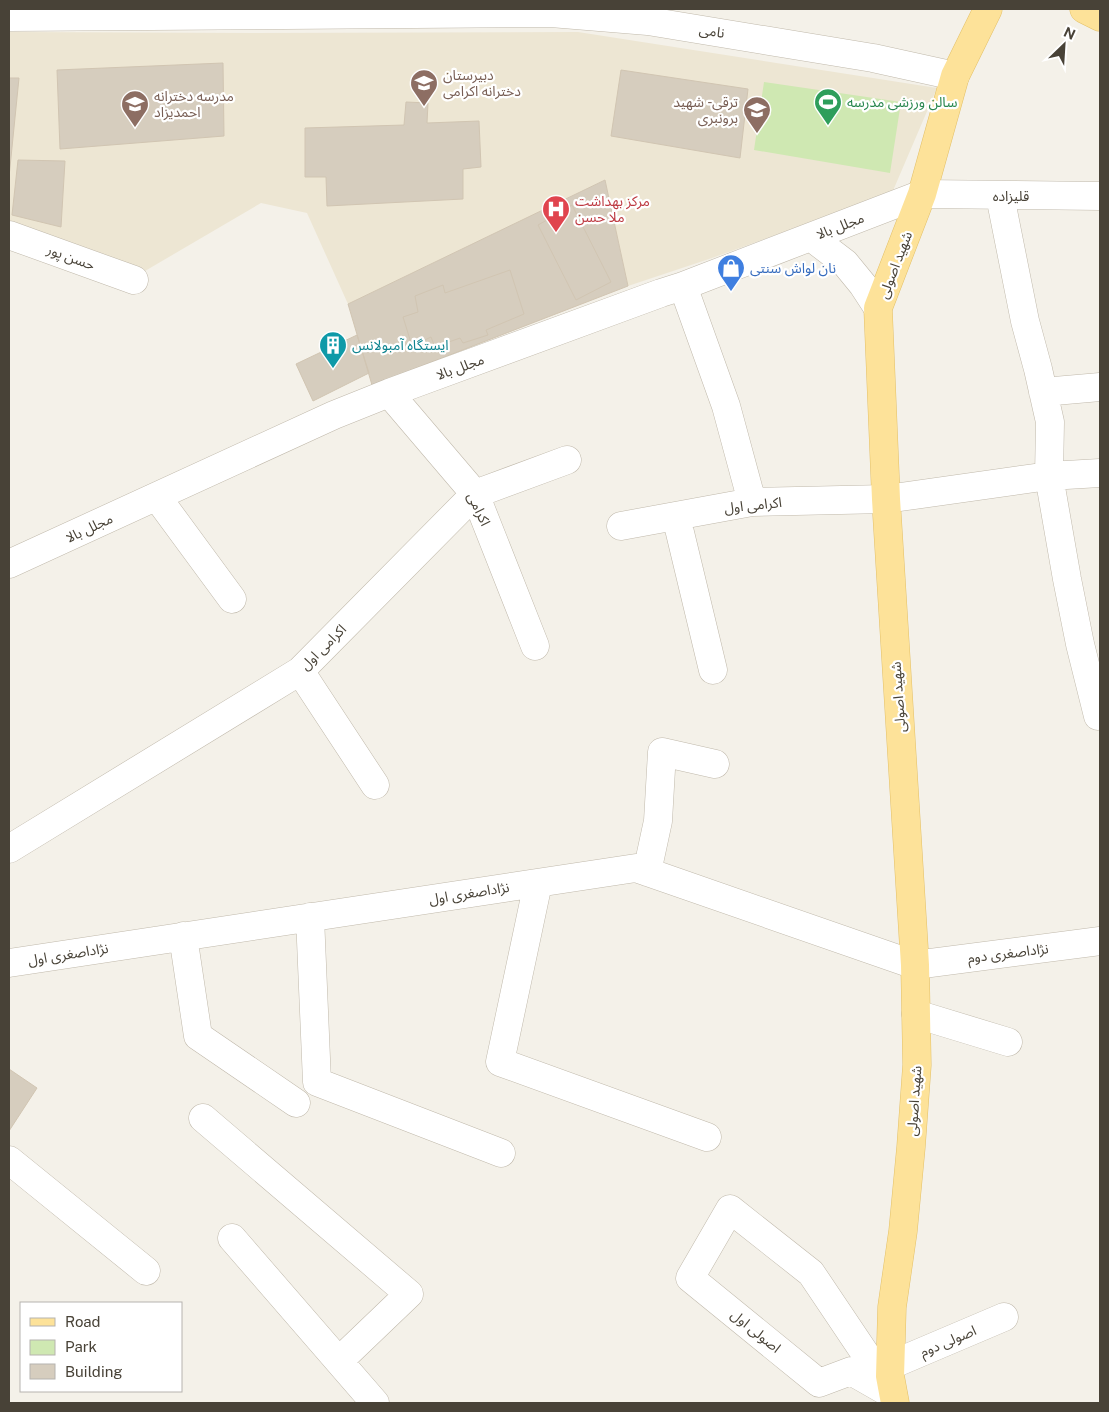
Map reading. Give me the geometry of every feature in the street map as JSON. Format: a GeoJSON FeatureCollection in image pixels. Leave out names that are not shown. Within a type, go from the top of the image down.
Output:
{"type":"FeatureCollection","features":[{"type":"Feature","properties":{"kind":"main road","name":"شهید اصولی"},"geometry":{"type":"LineString","coordinates":[[894,1399],[890,1376],[892,1307],[903,1231],[917,1065],[915,965],[886,499],[878,308],[922,194],[955,76],[988,9]]}},
{"type":"Feature","properties":{"kind":"main road"},"geometry":{"type":"LineString","coordinates":[[1084,9],[1100,17]]}},
{"type":"Feature","properties":{"kind":"street","name":"نامی"},"geometry":{"type":"LineString","coordinates":[[9,17],[360,11],[551,13],[648,21],[873,58],[955,76]]}},
{"type":"Feature","properties":{"kind":"street","name":"قلیزاده"},"geometry":{"type":"LineString","coordinates":[[922,194],[1100,196]]}},
{"type":"Feature","properties":{"kind":"street","name":"مجلل بالا"},"geometry":{"type":"LineString","coordinates":[[9,564],[334,415],[661,292],[683,286],[922,194]]}},
{"type":"Feature","properties":{"kind":"street"},"geometry":{"type":"LineString","coordinates":[[1000,196],[1025,321],[1050,422],[1049,476],[1080,644],[1098,716]]}},
{"type":"Feature","properties":{"kind":"street","name":"حسن پور"},"geometry":{"type":"LineString","coordinates":[[9,235],[134,280]]}},
{"type":"Feature","properties":{"kind":"street"},"geometry":{"type":"LineString","coordinates":[[811,237],[845,263],[863,285],[878,308]]}},
{"type":"Feature","properties":{"kind":"street"},"geometry":{"type":"LineString","coordinates":[[683,286],[726,406],[752,502]]}},
{"type":"Feature","properties":{"kind":"street"},"geometry":{"type":"LineString","coordinates":[[1043,392],[1100,387]]}},
{"type":"Feature","properties":{"kind":"street","name":"اکرامی"},"geometry":{"type":"LineString","coordinates":[[389,393],[475,494],[535,646]]}},
{"type":"Feature","properties":{"kind":"street","name":"اکرامی اول"},"geometry":{"type":"LineString","coordinates":[[9,849],[300,671],[475,494],[567,460]]}},
{"type":"Feature","properties":{"kind":"street","name":"اکرامی اول"},"geometry":{"type":"LineString","coordinates":[[621,526],[752,502],[886,499],[1049,476],[1100,473]]}},
{"type":"Feature","properties":{"kind":"street"},"geometry":{"type":"LineString","coordinates":[[157,496],[232,599]]}},
{"type":"Feature","properties":{"kind":"street"},"geometry":{"type":"LineString","coordinates":[[676,516],[713,670]]}},
{"type":"Feature","properties":{"kind":"street"},"geometry":{"type":"LineString","coordinates":[[300,671],[375,785]]}},
{"type":"Feature","properties":{"kind":"street"},"geometry":{"type":"LineString","coordinates":[[647,872],[658,822],[662,752],[716,764]]}},
{"type":"Feature","properties":{"kind":"street","name":"نژاداصغری اول"},"geometry":{"type":"LineString","coordinates":[[9,963],[636,868],[915,965]]}},
{"type":"Feature","properties":{"kind":"street"},"geometry":{"type":"LineString","coordinates":[[538,883],[500,1062],[707,1137]]}},
{"type":"Feature","properties":{"kind":"street"},"geometry":{"type":"LineString","coordinates":[[310,917],[317,1082],[501,1153]]}},
{"type":"Feature","properties":{"kind":"street"},"geometry":{"type":"LineString","coordinates":[[183,936],[198,1036],[296,1103]]}},
{"type":"Feature","properties":{"kind":"street","name":"نژاداصغری دوم"},"geometry":{"type":"LineString","coordinates":[[915,965],[1100,941]]}},
{"type":"Feature","properties":{"kind":"street"},"geometry":{"type":"LineString","coordinates":[[916,1014],[1008,1042]]}},
{"type":"Feature","properties":{"kind":"street"},"geometry":{"type":"LineString","coordinates":[[203,1118],[408,1294],[339,1362]]}},
{"type":"Feature","properties":{"kind":"street"},"geometry":{"type":"LineString","coordinates":[[9,1160],[146,1271]]}},
{"type":"Feature","properties":{"kind":"street","name":"اصولی اول"},"geometry":{"type":"LineString","coordinates":[[730,1209],[811,1273],[894,1399],[851,1371],[819,1383],[690,1278],[730,1209]]}},
{"type":"Feature","properties":{"kind":"street"},"geometry":{"type":"LineString","coordinates":[[232,1238],[375,1403]]}},
{"type":"Feature","properties":{"kind":"street","name":"اصولی دوم"},"geometry":{"type":"LineString","coordinates":[[891,1364],[1004,1316]]}},
{"type":"Feature","properties":{"kind":"shaded area"},"geometry":{"type":"Polygon","coordinates":[[[9,32],[578,32],[937,88],[892,193],[712,258],[628,286],[605,180],[348,304],[307,213],[261,203],[145,271],[9,223],[9,32]]]}},
{"type":"Feature","properties":{"kind":"green space","name":"سالن ورزشی مدرسه"},"geometry":{"type":"Polygon","coordinates":[[[764,82],[901,102],[890,173],[754,150],[764,82]]]}},
{"type":"Feature","properties":{"kind":"building"},"geometry":{"type":"Polygon","coordinates":[[[223,63],[224,136],[60,149],[57,70],[223,63]]]}},
{"type":"Feature","properties":{"kind":"building"},"geometry":{"type":"Polygon","coordinates":[[[621,70],[748,89],[740,158],[611,136],[621,70]]]}},
{"type":"Feature","properties":{"kind":"building"},"geometry":{"type":"Polygon","coordinates":[[[9,78],[19,78],[9,177],[9,78]]]}},
{"type":"Feature","properties":{"kind":"building"},"geometry":{"type":"Polygon","coordinates":[[[406,102],[428,103],[427,123],[479,121],[481,167],[463,169],[463,199],[327,206],[326,177],[305,177],[305,128],[404,125],[406,102]]]}},
{"type":"Feature","properties":{"kind":"building"},"geometry":{"type":"Polygon","coordinates":[[[18,160],[65,161],[61,227],[12,215],[18,160]]]}},
{"type":"Feature","properties":{"kind":"building","name":"مرکز بهداشت ملا حسن"},"geometry":{"type":"Polygon","coordinates":[[[605,180],[628,286],[372,385],[348,304],[605,180]]]}},
{"type":"Feature","properties":{"kind":"building"},"geometry":{"type":"Polygon","coordinates":[[[572,205],[611,282],[576,300],[538,225],[547,220],[543,211],[550,206],[555,214],[572,205]]]}},
{"type":"Feature","properties":{"kind":"building"},"geometry":{"type":"Polygon","coordinates":[[[510,270],[524,314],[486,330],[488,335],[463,343],[460,338],[435,347],[431,337],[412,346],[403,317],[418,312],[415,296],[443,285],[445,293],[510,270]]]}},
{"type":"Feature","properties":{"kind":"building","name":"ایستگاه آمبولانس"},"geometry":{"type":"Polygon","coordinates":[[[357,335],[369,373],[313,401],[296,364],[357,335]]]}},
{"type":"Feature","properties":{"kind":"building"},"geometry":{"type":"Polygon","coordinates":[[[9,1069],[37,1088],[9,1131],[9,1069]]]}},
{"type":"Feature","properties":{"kind":"place","name":"دبیرستان دخترانه اکرامی"},"geometry":{"type":"Point","coordinates":[424,107]}},
{"type":"Feature","properties":{"kind":"place","name":"سالن ورزشی مدرسه"},"geometry":{"type":"Point","coordinates":[828,126]}},
{"type":"Feature","properties":{"kind":"place","name":"مدرسه دخترانه احمدیزاد"},"geometry":{"type":"Point","coordinates":[135,128]}},
{"type":"Feature","properties":{"kind":"place","name":"ترقی - شهید برونبری"},"geometry":{"type":"Point","coordinates":[757,134]}},
{"type":"Feature","properties":{"kind":"place","name":"مرکز بهداشت ملا حسن"},"geometry":{"type":"Point","coordinates":[556,233]}},
{"type":"Feature","properties":{"kind":"place","name":"نان لواش سنتی"},"geometry":{"type":"Point","coordinates":[731,292]}},
{"type":"Feature","properties":{"kind":"place","name":"ایستگاه آمبولانس"},"geometry":{"type":"Point","coordinates":[333,369]}}]}
